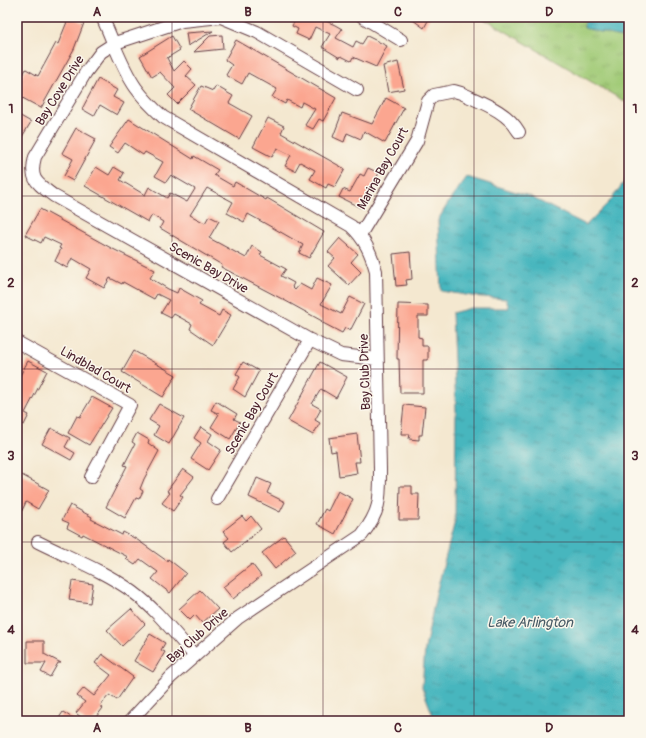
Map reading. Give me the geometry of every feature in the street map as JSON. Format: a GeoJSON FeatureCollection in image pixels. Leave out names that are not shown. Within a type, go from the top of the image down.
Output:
{"type":"FeatureCollection","features":[{"type":"Feature","properties":{"kind":"street","name":"Bay Club Drive"},"geometry":{"type":"LineString","coordinates":[[102,17],[122,63],[134,86],[145,100],[163,117],[351,226],[360,235],[372,256],[376,271],[380,498],[373,519],[362,535],[238,618],[171,677],[130,721]]}},
{"type":"Feature","properties":{"kind":"street","name":"Bay Club Drive"},"geometry":{"type":"LineString","coordinates":[[111,17],[113,40]]}},
{"type":"Feature","properties":{"kind":"street","name":"Bay Cove Drive"},"geometry":{"type":"LineString","coordinates":[[36,180],[32,169],[35,157],[93,61],[113,40],[182,21],[221,17]]}},
{"type":"Feature","properties":{"kind":"street"},"geometry":{"type":"LineString","coordinates":[[221,17],[257,32],[357,90]]}},
{"type":"Feature","properties":{"kind":"street"},"geometry":{"type":"LineString","coordinates":[[363,17],[401,40]]}},
{"type":"Feature","properties":{"kind":"street","name":"Marina Bay Court"},"geometry":{"type":"LineString","coordinates":[[360,235],[417,141],[428,101],[434,95],[454,91],[461,93],[505,115],[512,121],[519,132]]}},
{"type":"Feature","properties":{"kind":"street","name":"Scenic Bay Drive"},"geometry":{"type":"LineString","coordinates":[[36,180],[54,196],[310,340],[341,355],[377,359]]}},
{"type":"Feature","properties":{"kind":"street","name":"Scenic Bay Court"},"geometry":{"type":"LineString","coordinates":[[217,499],[310,340]]}},
{"type":"Feature","properties":{"kind":"street","name":"Lindblad Court"},"geometry":{"type":"LineString","coordinates":[[17,343],[130,405],[91,477]]}},
{"type":"Feature","properties":{"kind":"street"},"geometry":{"type":"LineString","coordinates":[[38,542],[112,579],[134,593],[160,617],[195,656]]}},
{"type":"Feature","properties":{"kind":"green space"},"geometry":{"type":"Polygon","coordinates":[[[481,17],[600,17],[629,25],[629,104],[481,17]]]}},
{"type":"Feature","properties":{"kind":"water"},"geometry":{"type":"Polygon","coordinates":[[[585,17],[629,17],[629,42],[621,37],[584,28],[585,17]]]}},
{"type":"Feature","properties":{"kind":"water","name":"Lake Arlington"},"geometry":{"type":"Polygon","coordinates":[[[629,175],[629,721],[435,721],[422,687],[425,649],[436,594],[455,521],[456,410],[452,313],[471,308],[509,308],[506,299],[441,291],[438,220],[450,200],[467,177],[529,196],[586,225],[611,200],[629,175]]]}},
{"type":"Feature","properties":{"kind":"building"},"geometry":{"type":"Polygon","coordinates":[[[69,17],[78,17],[77,20],[84,23],[74,49],[41,108],[17,95],[17,86],[26,69],[38,76],[56,43],[58,44],[69,17]]]}},
{"type":"Feature","properties":{"kind":"building"},"geometry":{"type":"Polygon","coordinates":[[[285,17],[317,17],[342,29],[336,38],[353,47],[356,41],[362,44],[367,36],[387,46],[376,67],[353,57],[351,61],[341,56],[340,58],[322,47],[330,34],[315,27],[309,40],[296,34],[298,29],[292,26],[294,22],[285,17]]]}},
{"type":"Feature","properties":{"kind":"building"},"geometry":{"type":"Polygon","coordinates":[[[409,17],[430,17],[424,28],[409,17]]]}},
{"type":"Feature","properties":{"kind":"building"},"geometry":{"type":"Polygon","coordinates":[[[213,31],[188,46],[186,33],[213,31]]]}},
{"type":"Feature","properties":{"kind":"building"},"geometry":{"type":"Polygon","coordinates":[[[222,35],[223,49],[194,52],[210,36],[222,35]]]}},
{"type":"Feature","properties":{"kind":"building"},"geometry":{"type":"Polygon","coordinates":[[[172,36],[180,50],[167,58],[174,71],[184,61],[192,69],[186,76],[196,85],[177,104],[168,95],[175,88],[160,72],[152,77],[140,56],[172,36]]]}},
{"type":"Feature","properties":{"kind":"building"},"geometry":{"type":"Polygon","coordinates":[[[236,40],[336,98],[323,121],[319,119],[313,129],[305,125],[315,109],[302,102],[300,107],[287,100],[285,104],[272,97],[277,89],[248,73],[242,84],[226,75],[232,65],[225,60],[236,40]]]}},
{"type":"Feature","properties":{"kind":"building"},"geometry":{"type":"Polygon","coordinates":[[[398,62],[404,89],[388,92],[383,66],[398,62]]]}},
{"type":"Feature","properties":{"kind":"building"},"geometry":{"type":"Polygon","coordinates":[[[98,79],[117,90],[113,97],[124,103],[117,115],[100,105],[94,116],[82,109],[98,79]]]}},
{"type":"Feature","properties":{"kind":"building"},"geometry":{"type":"Polygon","coordinates":[[[201,86],[213,91],[216,86],[233,96],[229,103],[252,116],[239,139],[188,109],[201,86]]]}},
{"type":"Feature","properties":{"kind":"building"},"geometry":{"type":"Polygon","coordinates":[[[386,98],[404,108],[385,143],[364,131],[361,139],[347,133],[344,142],[333,137],[342,113],[372,124],[386,98]]]}},
{"type":"Feature","properties":{"kind":"building"},"geometry":{"type":"Polygon","coordinates":[[[17,114],[31,122],[17,145],[17,114]]]}},
{"type":"Feature","properties":{"kind":"building"},"geometry":{"type":"Polygon","coordinates":[[[268,118],[284,126],[281,133],[345,169],[335,187],[328,184],[326,188],[310,179],[315,170],[300,162],[295,171],[285,166],[291,155],[277,148],[272,157],[253,147],[268,118]]]}},
{"type":"Feature","properties":{"kind":"building"},"geometry":{"type":"Polygon","coordinates":[[[129,119],[193,159],[194,156],[218,170],[214,175],[233,186],[235,182],[266,200],[267,198],[324,232],[309,258],[299,253],[303,245],[248,214],[244,222],[227,213],[233,202],[207,188],[190,215],[205,223],[209,216],[219,221],[209,238],[246,258],[252,246],[262,252],[260,255],[286,269],[281,276],[294,283],[292,287],[295,290],[300,284],[311,290],[317,278],[332,285],[321,304],[341,314],[350,297],[364,304],[350,331],[345,328],[342,333],[221,267],[222,265],[160,228],[163,222],[152,215],[148,222],[85,186],[96,167],[109,175],[114,167],[124,173],[120,180],[145,195],[149,187],[167,198],[170,193],[187,202],[195,189],[171,175],[166,182],[155,176],[163,162],[145,152],[143,155],[125,143],[118,153],[109,147],[129,119]]]}},
{"type":"Feature","properties":{"kind":"building"},"geometry":{"type":"Polygon","coordinates":[[[76,128],[96,139],[73,181],[64,176],[73,159],[62,153],[76,128]]]}},
{"type":"Feature","properties":{"kind":"building"},"geometry":{"type":"Polygon","coordinates":[[[368,168],[379,173],[361,208],[339,197],[343,189],[350,192],[360,174],[364,176],[368,168]]]}},
{"type":"Feature","properties":{"kind":"building"},"geometry":{"type":"Polygon","coordinates":[[[40,209],[155,270],[150,278],[168,289],[177,293],[179,288],[202,301],[199,305],[219,316],[222,310],[231,315],[213,345],[190,329],[192,324],[174,314],[171,318],[161,313],[169,300],[157,294],[154,299],[123,282],[122,284],[110,278],[104,288],[86,278],[91,269],[72,258],[67,268],[55,261],[61,249],[59,248],[61,245],[44,237],[41,243],[25,235],[40,209]]]}},
{"type":"Feature","properties":{"kind":"building"},"geometry":{"type":"Polygon","coordinates":[[[340,238],[358,254],[351,262],[361,272],[349,285],[328,266],[335,258],[328,252],[340,238]]]}},
{"type":"Feature","properties":{"kind":"building"},"geometry":{"type":"Polygon","coordinates":[[[410,252],[412,279],[406,280],[407,285],[396,286],[393,254],[410,252]]]}},
{"type":"Feature","properties":{"kind":"building"},"geometry":{"type":"Polygon","coordinates":[[[398,304],[428,305],[428,316],[418,316],[418,337],[422,338],[422,346],[428,346],[428,360],[423,360],[423,393],[400,393],[399,359],[397,359],[398,304]]]}},
{"type":"Feature","properties":{"kind":"building"},"geometry":{"type":"Polygon","coordinates":[[[134,351],[176,375],[163,397],[122,372],[134,351]]]}},
{"type":"Feature","properties":{"kind":"building"},"geometry":{"type":"Polygon","coordinates":[[[28,361],[47,371],[25,413],[29,415],[24,425],[17,421],[17,381],[28,361]]]}},
{"type":"Feature","properties":{"kind":"building"},"geometry":{"type":"Polygon","coordinates":[[[243,362],[259,371],[245,397],[233,389],[240,377],[236,374],[243,362]]]}},
{"type":"Feature","properties":{"kind":"building"},"geometry":{"type":"Polygon","coordinates":[[[320,362],[347,377],[336,398],[321,389],[312,404],[321,409],[315,420],[320,423],[313,435],[288,421],[320,362]]]}},
{"type":"Feature","properties":{"kind":"building"},"geometry":{"type":"Polygon","coordinates":[[[92,397],[112,408],[89,445],[68,433],[77,416],[80,417],[92,397]]]}},
{"type":"Feature","properties":{"kind":"building"},"geometry":{"type":"Polygon","coordinates":[[[216,401],[237,414],[234,419],[240,422],[230,439],[211,427],[219,414],[211,410],[216,401]]]}},
{"type":"Feature","properties":{"kind":"building"},"geometry":{"type":"Polygon","coordinates":[[[159,404],[184,418],[169,444],[154,435],[159,426],[149,420],[159,404]]]}},
{"type":"Feature","properties":{"kind":"building"},"geometry":{"type":"Polygon","coordinates":[[[404,405],[425,407],[422,435],[419,435],[419,440],[409,439],[410,434],[401,434],[404,405]]]}},
{"type":"Feature","properties":{"kind":"building"},"geometry":{"type":"Polygon","coordinates":[[[201,427],[212,434],[208,441],[221,450],[208,470],[191,459],[201,443],[194,438],[201,427]]]}},
{"type":"Feature","properties":{"kind":"building"},"geometry":{"type":"Polygon","coordinates":[[[51,428],[70,438],[65,447],[75,453],[71,460],[42,444],[51,428]]]}},
{"type":"Feature","properties":{"kind":"building"},"geometry":{"type":"Polygon","coordinates":[[[137,433],[149,440],[148,443],[159,451],[144,479],[140,489],[143,491],[139,499],[136,498],[125,518],[106,507],[127,466],[124,465],[135,444],[132,442],[137,433]]]}},
{"type":"Feature","properties":{"kind":"building"},"geometry":{"type":"Polygon","coordinates":[[[357,434],[360,462],[355,462],[357,473],[339,476],[336,451],[331,452],[329,438],[357,434]]]}},
{"type":"Feature","properties":{"kind":"building"},"geometry":{"type":"Polygon","coordinates":[[[183,469],[194,477],[180,495],[183,497],[173,511],[162,503],[170,493],[167,491],[183,469]]]}},
{"type":"Feature","properties":{"kind":"building"},"geometry":{"type":"Polygon","coordinates":[[[20,474],[49,490],[38,509],[26,502],[17,521],[17,479],[20,474]]]}},
{"type":"Feature","properties":{"kind":"building"},"geometry":{"type":"Polygon","coordinates":[[[257,478],[271,484],[267,493],[285,502],[280,512],[249,497],[257,478]]]}},
{"type":"Feature","properties":{"kind":"building"},"geometry":{"type":"Polygon","coordinates":[[[400,486],[412,486],[412,494],[419,494],[418,520],[399,520],[400,486]]]}},
{"type":"Feature","properties":{"kind":"building"},"geometry":{"type":"Polygon","coordinates":[[[338,491],[353,499],[335,534],[317,524],[325,509],[328,511],[338,491]]]}},
{"type":"Feature","properties":{"kind":"building"},"geometry":{"type":"Polygon","coordinates":[[[70,505],[92,517],[91,519],[122,535],[123,532],[136,539],[167,561],[168,559],[186,573],[170,593],[152,579],[158,572],[140,559],[135,565],[126,559],[128,557],[83,534],[82,536],[67,528],[69,523],[62,520],[70,505]]]}},
{"type":"Feature","properties":{"kind":"building"},"geometry":{"type":"Polygon","coordinates":[[[242,516],[246,521],[251,516],[261,529],[232,552],[224,542],[229,538],[223,531],[242,516]]]}},
{"type":"Feature","properties":{"kind":"building"},"geometry":{"type":"Polygon","coordinates":[[[284,536],[296,551],[275,569],[262,553],[284,536]]]}},
{"type":"Feature","properties":{"kind":"building"},"geometry":{"type":"Polygon","coordinates":[[[252,564],[261,576],[233,599],[223,587],[252,564]]]}},
{"type":"Feature","properties":{"kind":"building"},"geometry":{"type":"Polygon","coordinates":[[[72,581],[93,584],[90,603],[69,600],[72,581]]]}},
{"type":"Feature","properties":{"kind":"building"},"geometry":{"type":"Polygon","coordinates":[[[200,590],[218,609],[202,623],[195,615],[190,620],[179,609],[200,590]]]}},
{"type":"Feature","properties":{"kind":"building"},"geometry":{"type":"Polygon","coordinates":[[[131,609],[145,624],[122,646],[107,630],[131,609]]]}},
{"type":"Feature","properties":{"kind":"building"},"geometry":{"type":"Polygon","coordinates":[[[150,634],[165,643],[161,650],[165,652],[153,672],[134,661],[150,634]]]}},
{"type":"Feature","properties":{"kind":"building"},"geometry":{"type":"Polygon","coordinates":[[[27,641],[44,641],[44,654],[61,663],[58,663],[50,677],[41,672],[46,663],[27,663],[27,641]]]}},
{"type":"Feature","properties":{"kind":"building"},"geometry":{"type":"Polygon","coordinates":[[[102,654],[133,677],[117,700],[109,695],[100,706],[103,708],[93,721],[85,721],[76,713],[85,702],[77,696],[84,688],[94,696],[111,675],[95,663],[102,654]]]}},
{"type":"Feature","properties":{"kind":"building"},"geometry":{"type":"Polygon","coordinates":[[[63,712],[77,721],[57,721],[63,712]]]}}]}
